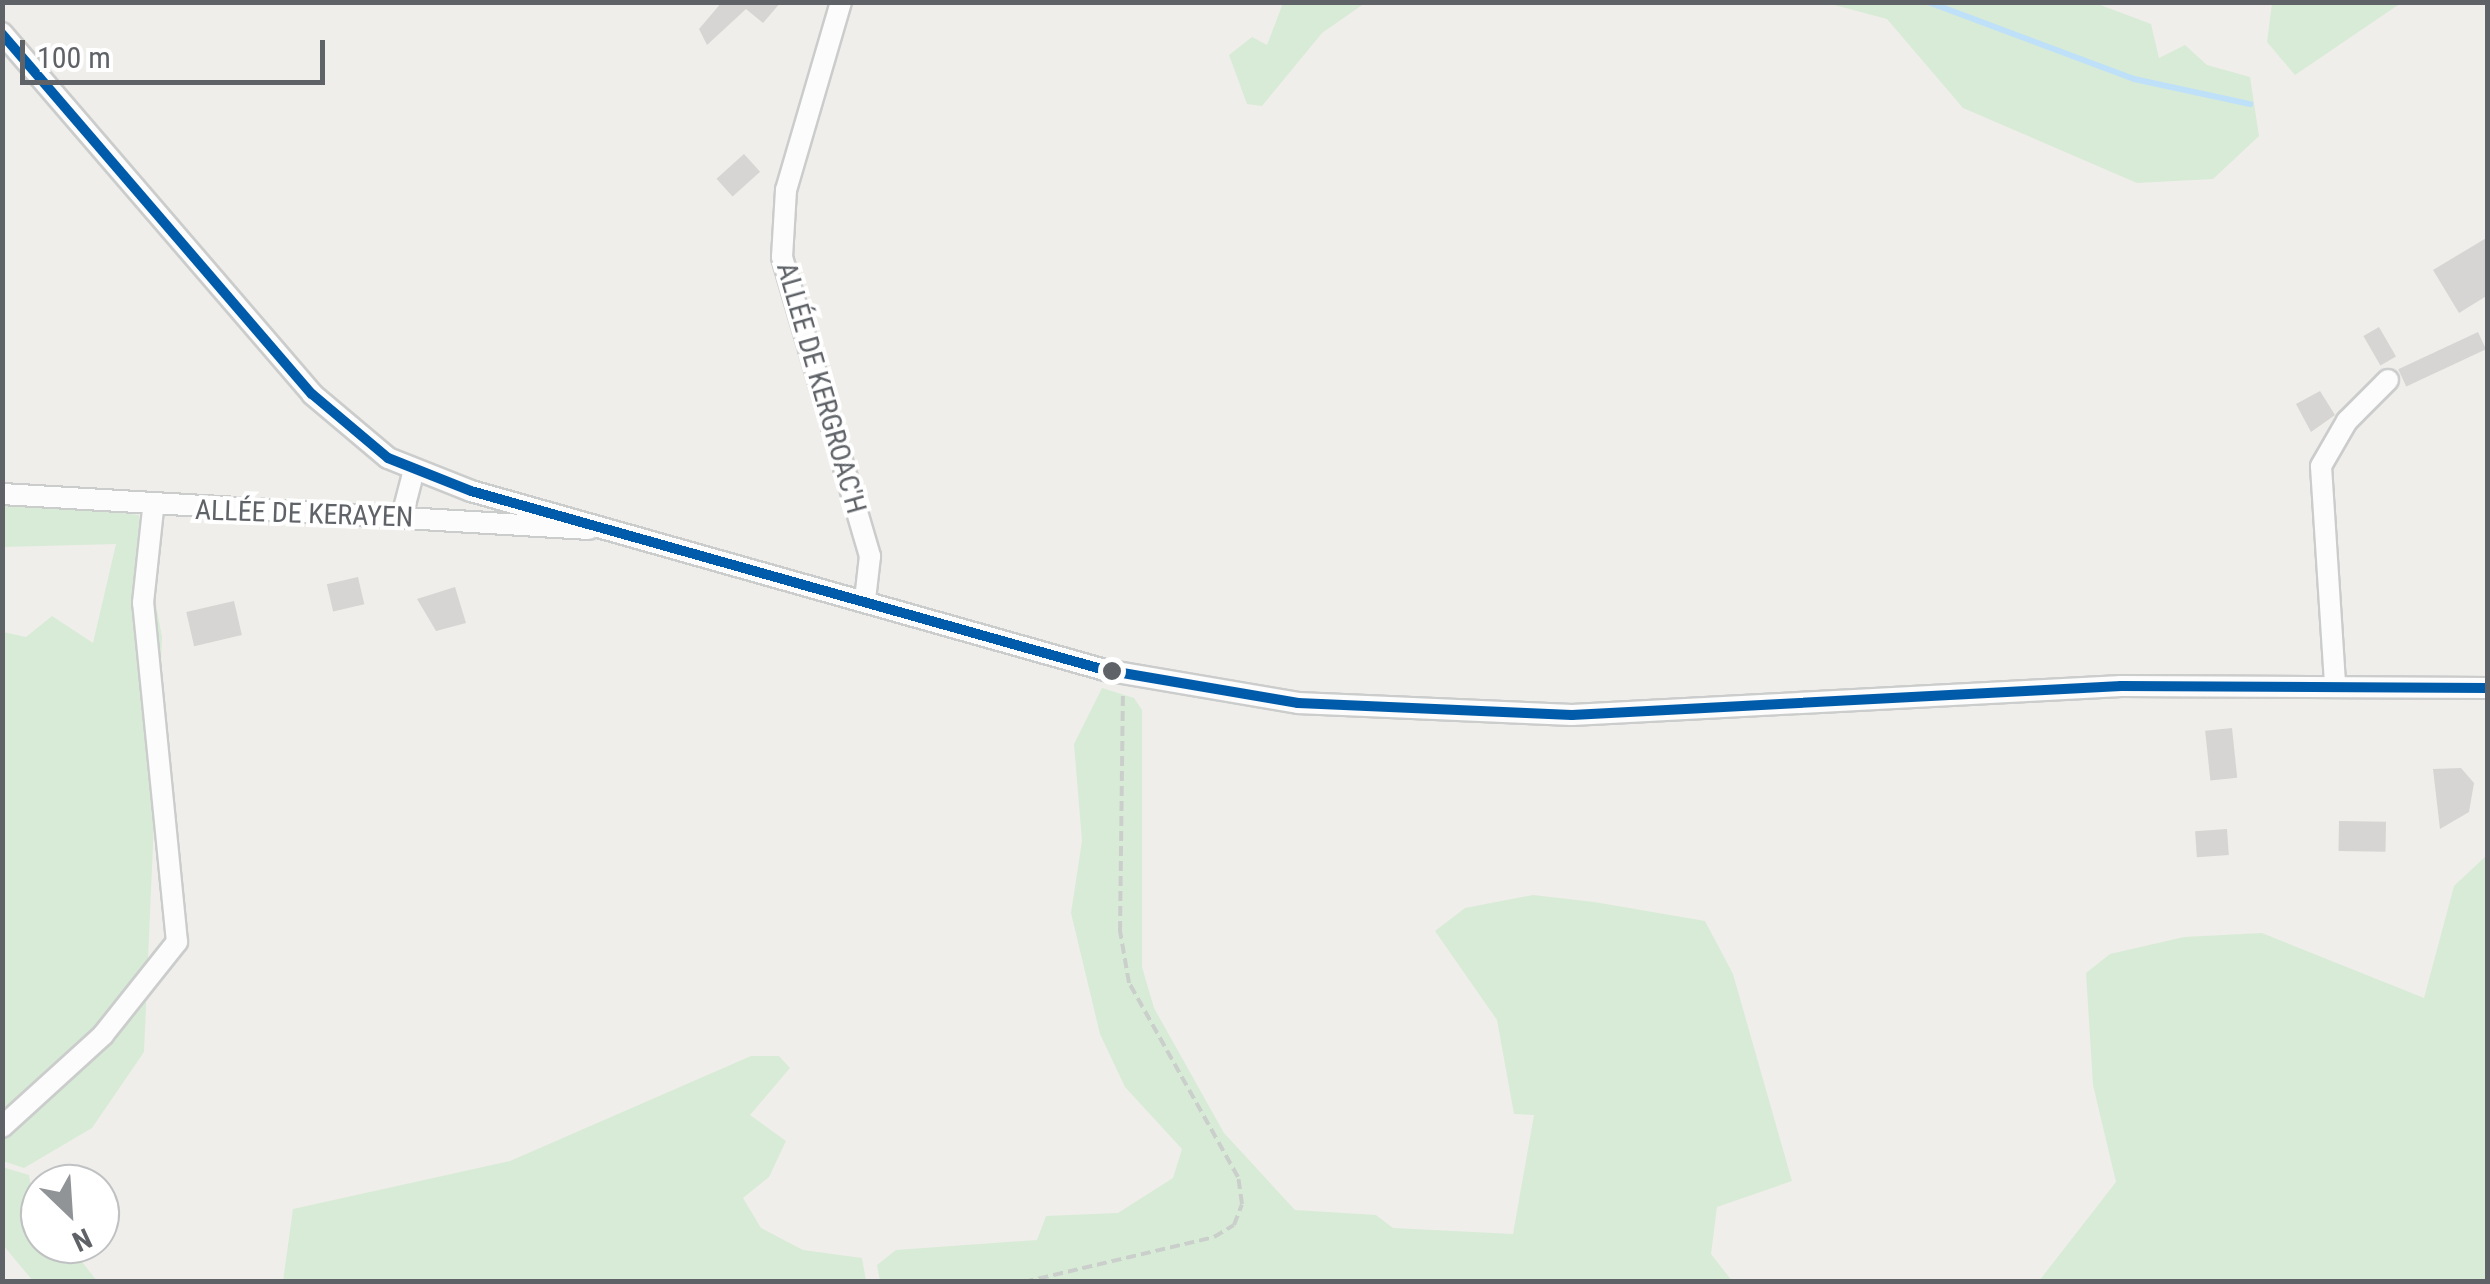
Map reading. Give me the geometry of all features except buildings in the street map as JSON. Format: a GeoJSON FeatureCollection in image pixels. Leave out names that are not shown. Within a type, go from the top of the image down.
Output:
{"type":"FeatureCollection","features":[{"type":"Feature","properties":{"kind":"street","name":"ALLÉE DE KERGROAC'H"},"geometry":{"type":"LineString","coordinates":[[841,2],[786,190],[782,256],[870,556],[865,600]]}},
{"type":"Feature","properties":{"kind":"street"},"geometry":{"type":"LineString","coordinates":[[2,33],[312,394],[355,436],[414,470],[1123,675],[1298,703],[1572,715],[2334,683],[2488,688]]}},
{"type":"Feature","properties":{"kind":"street"},"geometry":{"type":"LineString","coordinates":[[2334,683],[2321,466],[2347,421],[2388,380]]}},
{"type":"Feature","properties":{"kind":"street"},"geometry":{"type":"LineString","coordinates":[[402,516],[414,470]]}},
{"type":"Feature","properties":{"kind":"street","name":"ALLÉE DE KERAYEN"},"geometry":{"type":"LineString","coordinates":[[2,494],[153,510],[605,525]]}},
{"type":"Feature","properties":{"kind":"street"},"geometry":{"type":"LineString","coordinates":[[2,1127],[103,1034],[177,942],[142,604],[153,510]]}},
{"type":"Feature","properties":{"kind":"path"},"geometry":{"type":"LineString","coordinates":[[1024,1282],[1214,1237],[1234,1226],[1242,1204],[1238,1178],[1128,983],[1120,931],[1123,675]]}},
{"type":"Feature","properties":{"kind":"green space"},"geometry":{"type":"Polygon","coordinates":[[[2272,2],[2401,3],[2295,75],[2267,42],[2272,2]]]}},
{"type":"Feature","properties":{"kind":"green space"},"geometry":{"type":"Polygon","coordinates":[[[1283,3],[1365,3],[1322,33],[1262,106],[1247,104],[1229,55],[1252,37],[1267,45],[1283,3]]]}},
{"type":"Feature","properties":{"kind":"green space"},"geometry":{"type":"Polygon","coordinates":[[[1827,3],[2095,3],[2151,24],[2159,58],[2185,45],[2207,65],[2250,77],[2259,136],[2213,179],[2137,183],[1963,108],[1887,19],[1827,3]]]}},
{"type":"Feature","properties":{"kind":"green space"},"geometry":{"type":"Polygon","coordinates":[[[3,499],[139,515],[162,637],[144,1052],[92,1128],[20,1167],[3,1161],[3,632],[26,637],[52,616],[93,643],[116,544],[3,547],[3,499]]]}},
{"type":"Feature","properties":{"kind":"green space"},"geometry":{"type":"Polygon","coordinates":[[[1102,688],[1134,698],[1142,710],[1142,967],[1154,1008],[1224,1133],[1295,1210],[1376,1215],[1393,1228],[1513,1234],[1534,1115],[1514,1114],[1497,1020],[1435,931],[1465,908],[1533,895],[1594,902],[1705,921],[1733,974],[1792,1181],[1717,1207],[1711,1254],[1732,1281],[880,1281],[877,1265],[896,1250],[1037,1240],[1046,1216],[1118,1213],[1173,1178],[1182,1149],[1125,1087],[1100,1034],[1071,913],[1082,841],[1074,744],[1102,688]]]}},
{"type":"Feature","properties":{"kind":"green space"},"geometry":{"type":"Polygon","coordinates":[[[2487,855],[2487,1281],[2039,1281],[2116,1182],[2093,1085],[2086,973],[2110,954],[2184,937],[2262,933],[2424,998],[2454,886],[2487,855]]]}},
{"type":"Feature","properties":{"kind":"green space"},"geometry":{"type":"Polygon","coordinates":[[[751,1056],[779,1056],[790,1068],[750,1115],[786,1141],[769,1177],[743,1198],[761,1228],[803,1250],[862,1258],[866,1281],[283,1281],[293,1209],[510,1161],[751,1056]]]}},
{"type":"Feature","properties":{"kind":"green space"},"geometry":{"type":"Polygon","coordinates":[[[2,1167],[20,1172],[20,1264],[84,1264],[97,1281],[33,1281],[3,1245],[2,1167]]]}},
{"type":"Feature","properties":{"kind":"waterway"},"geometry":{"type":"LineString","coordinates":[[1928,2],[2134,79],[2250,104]]}},
{"type":"Feature","properties":{"kind":"transit line"},"geometry":{"type":"LineString","coordinates":[[2,34],[312,394],[388,458],[471,491],[1105,670],[1298,703],[1572,715],[2121,686],[2488,688]]}}]}
